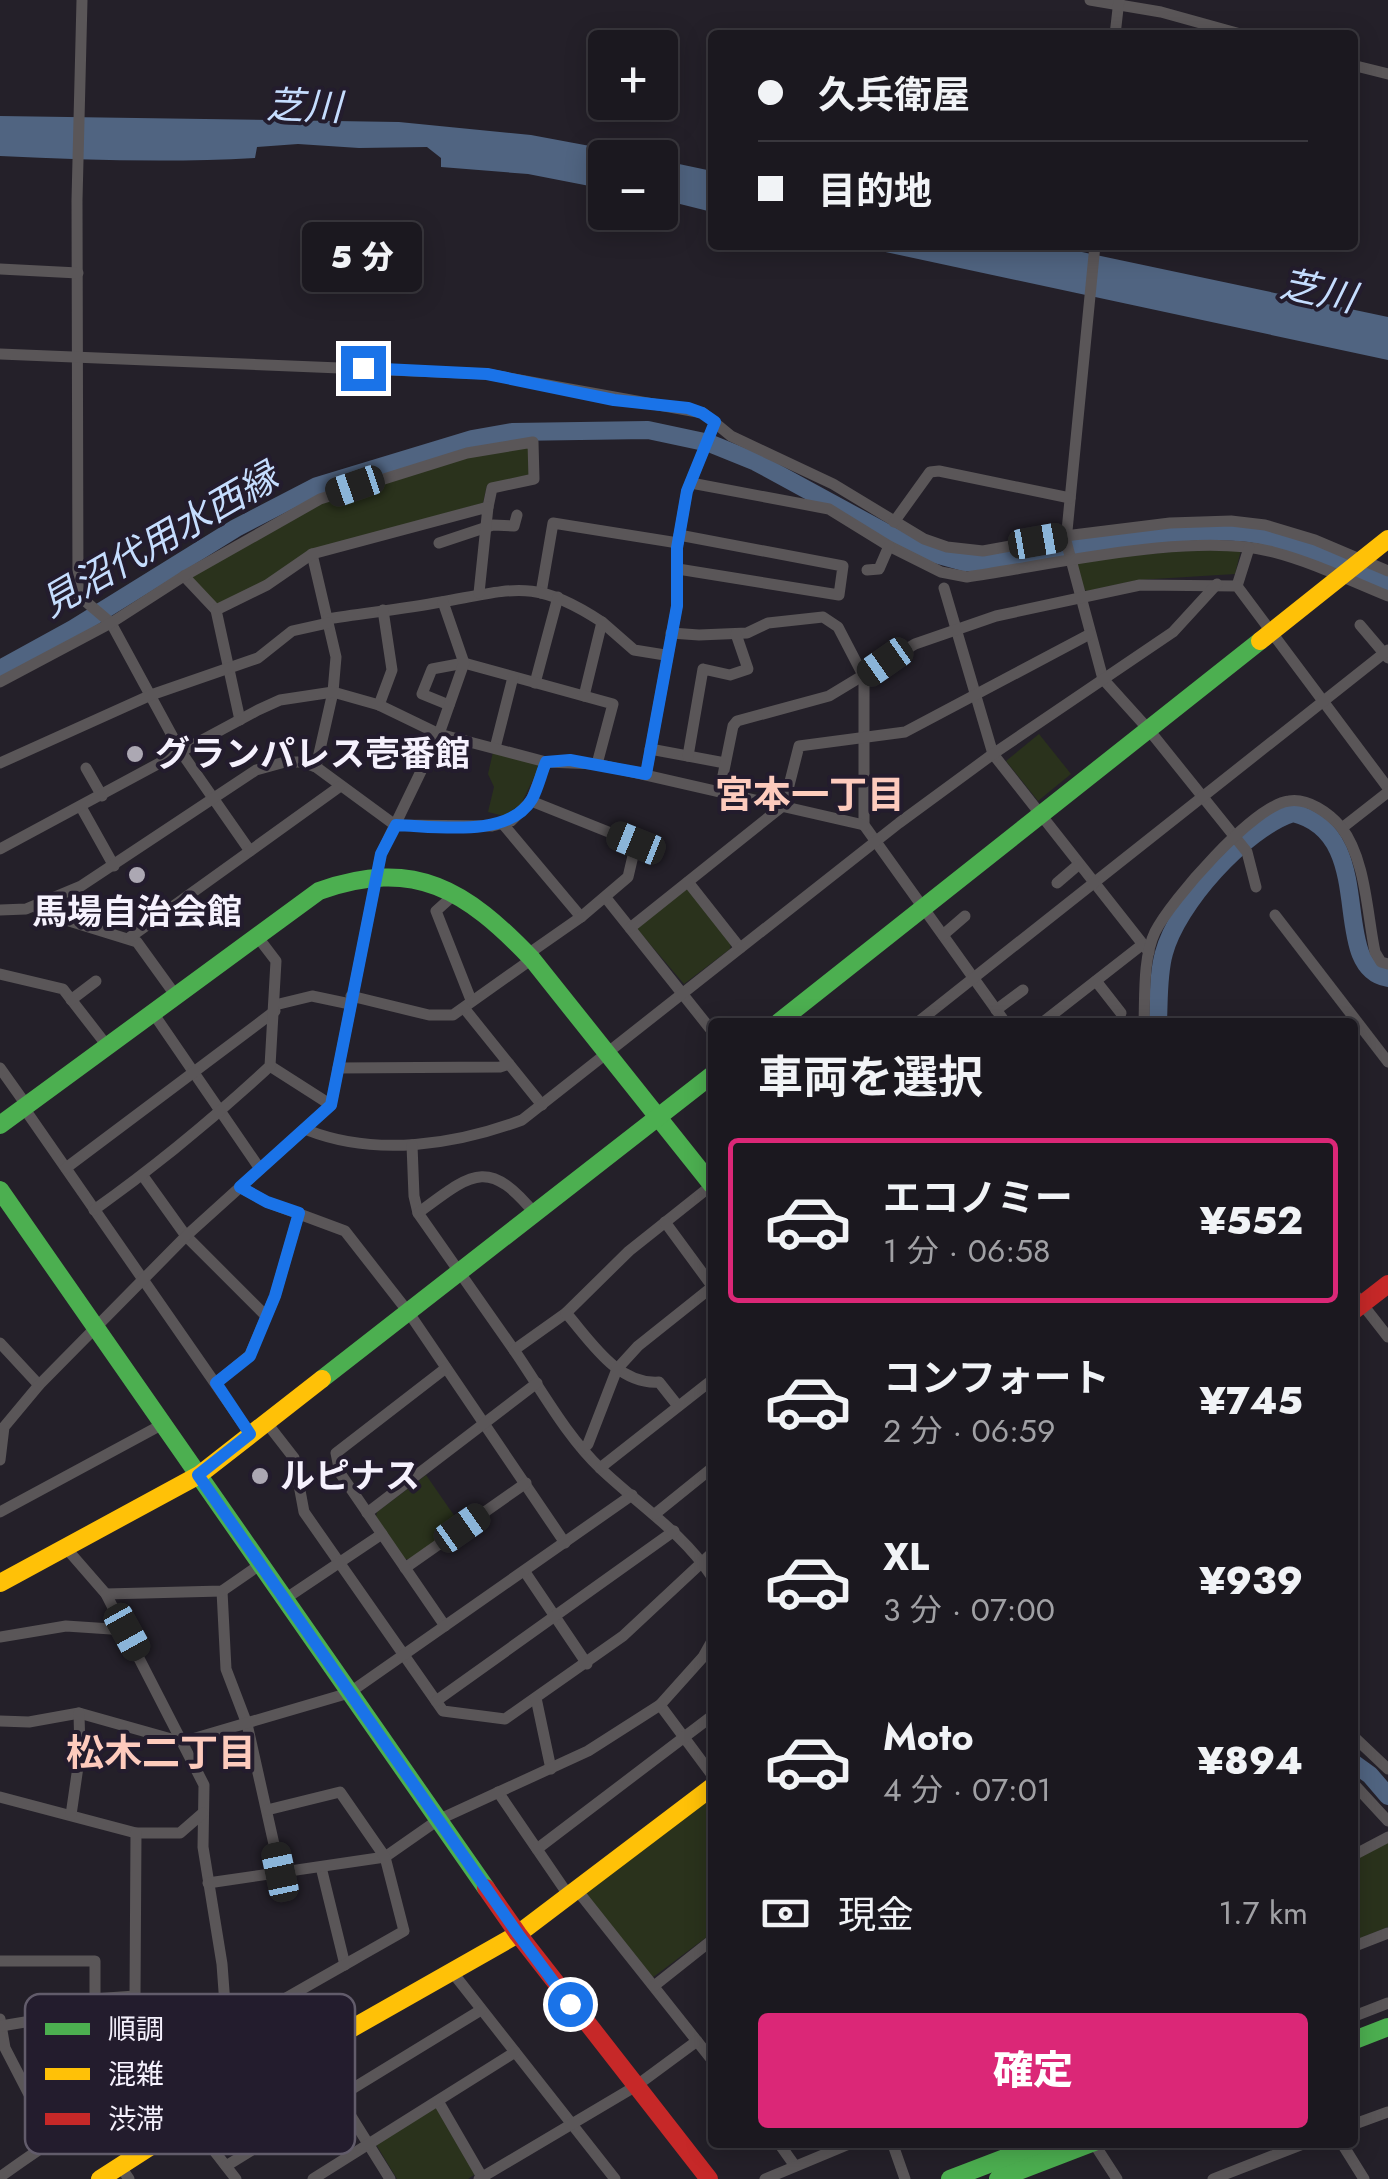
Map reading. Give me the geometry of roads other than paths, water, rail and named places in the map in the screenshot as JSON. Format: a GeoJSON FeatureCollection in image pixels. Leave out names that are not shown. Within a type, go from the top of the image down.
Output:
{"type":"FeatureCollection","features":[{"type":"Feature","properties":{"kind":"main road"},"geometry":{"type":"LineString","coordinates":[[784,1018],[1388,540]]}},
{"type":"Feature","properties":{"kind":"main road"},"geometry":{"type":"LineString","coordinates":[[0,1125],[319,891],[376,876],[405,876],[456,892],[491,918],[530,957],[708,1180]]}},
{"type":"Feature","properties":{"kind":"main road"},"geometry":{"type":"LineString","coordinates":[[0,1584],[198,1475],[536,1216],[708,1078]]}},
{"type":"Feature","properties":{"kind":"main road"},"geometry":{"type":"LineString","coordinates":[[0,1190],[6,1211],[95,1327],[518,1934],[709,2179]]}},
{"type":"Feature","properties":{"kind":"main road"},"geometry":{"type":"LineString","coordinates":[[1358,1301],[1388,1284]]}},
{"type":"Feature","properties":{"kind":"main road"},"geometry":{"type":"LineString","coordinates":[[355,2028],[518,1934],[708,1790]]}},
{"type":"Feature","properties":{"kind":"main road"},"geometry":{"type":"LineString","coordinates":[[1358,2026],[1388,2015]]}},
{"type":"Feature","properties":{"kind":"main road"},"geometry":{"type":"LineString","coordinates":[[1358,2039],[1388,2027]]}},
{"type":"Feature","properties":{"kind":"main road"},"geometry":{"type":"LineString","coordinates":[[950,2179],[1030,2148]]}},
{"type":"Feature","properties":{"kind":"main road"},"geometry":{"type":"LineString","coordinates":[[998,2179],[1080,2148]]}},
{"type":"Feature","properties":{"kind":"main road"},"geometry":{"type":"LineString","coordinates":[[100,2179],[125,2172],[148,2154]]}},
{"type":"Feature","properties":{"kind":"street"},"geometry":{"type":"LineString","coordinates":[[82,0],[77,200],[78,595],[111,623],[181,752],[250,850]]}},
{"type":"Feature","properties":{"kind":"street"},"geometry":{"type":"LineString","coordinates":[[1090,0],[1119,2],[1225,30]]}},
{"type":"Feature","properties":{"kind":"street"},"geometry":{"type":"LineString","coordinates":[[1116,30],[1119,2]]}},
{"type":"Feature","properties":{"kind":"street"},"geometry":{"type":"LineString","coordinates":[[1358,66],[1388,74]]}},
{"type":"Feature","properties":{"kind":"street"},"geometry":{"type":"LineString","coordinates":[[1094,250],[1066,539],[1090,634],[1103,679],[1236,838],[1246,852],[1256,887]]}},
{"type":"Feature","properties":{"kind":"street"},"geometry":{"type":"LineString","coordinates":[[0,270],[78,273]]}},
{"type":"Feature","properties":{"kind":"street"},"geometry":{"type":"LineString","coordinates":[[0,354],[487,374],[614,400],[688,408],[702,413],[713,429],[833,484],[924,539],[946,547],[983,551],[1170,523],[1231,521],[1264,525],[1315,540],[1388,596]]}},
{"type":"Feature","properties":{"kind":"street"},"geometry":{"type":"LineString","coordinates":[[646,774],[665,654],[677,606],[679,539],[690,483],[713,429]]}},
{"type":"Feature","properties":{"kind":"street"},"geometry":{"type":"LineString","coordinates":[[0,682],[111,623],[184,576],[320,499],[467,453],[533,442],[534,479],[492,488],[479,593]]}},
{"type":"Feature","properties":{"kind":"street"},"geometry":{"type":"LineString","coordinates":[[894,522],[930,472],[1070,498]]}},
{"type":"Feature","properties":{"kind":"street"},"geometry":{"type":"LineString","coordinates":[[690,483],[830,509],[943,580],[1185,546],[1250,548],[1352,569],[1388,571]]}},
{"type":"Feature","properties":{"kind":"street"},"geometry":{"type":"LineString","coordinates":[[216,610],[267,585],[312,554],[488,506]]}},
{"type":"Feature","properties":{"kind":"street"},"geometry":{"type":"LineString","coordinates":[[439,543],[493,525],[514,526],[517,515]]}},
{"type":"Feature","properties":{"kind":"street"},"geometry":{"type":"LineString","coordinates":[[541,593],[553,523],[843,566],[839,596],[678,569]]}},
{"type":"Feature","properties":{"kind":"street"},"geometry":{"type":"LineString","coordinates":[[867,570],[879,569],[889,546]]}},
{"type":"Feature","properties":{"kind":"street"},"geometry":{"type":"LineString","coordinates":[[1237,586],[1250,548]]}},
{"type":"Feature","properties":{"kind":"street"},"geometry":{"type":"LineString","coordinates":[[312,554],[336,657],[334,692],[316,768]]}},
{"type":"Feature","properties":{"kind":"street"},"geometry":{"type":"LineString","coordinates":[[184,576],[216,610],[240,720]]}},
{"type":"Feature","properties":{"kind":"street"},"geometry":{"type":"LineString","coordinates":[[943,580],[993,754],[1146,948],[1144,1018]]}},
{"type":"Feature","properties":{"kind":"street"},"geometry":{"type":"LineString","coordinates":[[307,1130],[326,1137],[412,1145],[477,1136],[522,1120],[875,841],[993,754],[1173,632],[1217,584]]}},
{"type":"Feature","properties":{"kind":"street"},"geometry":{"type":"LineString","coordinates":[[720,790],[737,721],[829,696],[898,653],[996,616],[1140,585],[1217,584],[1237,586],[1388,790],[1342,828]]}},
{"type":"Feature","properties":{"kind":"street"},"geometry":{"type":"LineString","coordinates":[[0,762],[150,694],[258,658],[292,631],[479,593],[522,589],[558,597],[602,622],[634,650],[665,654]]}},
{"type":"Feature","properties":{"kind":"street"},"geometry":{"type":"LineString","coordinates":[[535,682],[558,597]]}},
{"type":"Feature","properties":{"kind":"street"},"geometry":{"type":"LineString","coordinates":[[0,1460],[2,1425],[186,1236],[331,1105],[381,854],[439,734],[464,663],[442,602]]}},
{"type":"Feature","properties":{"kind":"street"},"geometry":{"type":"LineString","coordinates":[[379,705],[392,670],[383,610]]}},
{"type":"Feature","properties":{"kind":"street"},"geometry":{"type":"LineString","coordinates":[[671,633],[747,633],[768,623],[822,616],[838,627],[864,677],[864,825],[1003,1018]]}},
{"type":"Feature","properties":{"kind":"street"},"geometry":{"type":"LineString","coordinates":[[584,696],[602,622]]}},
{"type":"Feature","properties":{"kind":"street"},"geometry":{"type":"LineString","coordinates":[[923,1018],[1387,654],[1360,625]]}},
{"type":"Feature","properties":{"kind":"street"},"geometry":{"type":"LineString","coordinates":[[688,756],[703,670],[730,675],[748,669],[736,634]]}},
{"type":"Feature","properties":{"kind":"street"},"geometry":{"type":"LineString","coordinates":[[630,928],[784,805],[799,746],[905,732],[1090,634]]}},
{"type":"Feature","properties":{"kind":"street"},"geometry":{"type":"LineString","coordinates":[[449,705],[422,694],[432,669],[464,663],[613,704],[597,764]]}},
{"type":"Feature","properties":{"kind":"street"},"geometry":{"type":"LineString","coordinates":[[495,748],[514,676]]}},
{"type":"Feature","properties":{"kind":"street"},"geometry":{"type":"LineString","coordinates":[[0,850],[280,700],[334,692],[379,705],[439,734],[546,762],[597,764],[864,825]]}},
{"type":"Feature","properties":{"kind":"street"},"geometry":{"type":"LineString","coordinates":[[650,749],[726,763]]}},
{"type":"Feature","properties":{"kind":"street"},"geometry":{"type":"LineString","coordinates":[[0,910],[36,906],[114,866],[212,797],[271,765],[303,762],[316,768],[396,825],[492,826],[511,820],[531,801],[546,762]]}},
{"type":"Feature","properties":{"kind":"street"},"geometry":{"type":"LineString","coordinates":[[86,768],[102,796]]}},
{"type":"Feature","properties":{"kind":"street"},"geometry":{"type":"LineString","coordinates":[[129,938],[339,787]]}},
{"type":"Feature","properties":{"kind":"street"},"geometry":{"type":"LineString","coordinates":[[1049,1018],[1146,948],[1190,882],[1236,838],[1286,800],[1304,801],[1319,808],[1342,828],[1357,860],[1375,952],[1388,964]]}},
{"type":"Feature","properties":{"kind":"street"},"geometry":{"type":"LineString","coordinates":[[66,1168],[275,1008],[312,996],[429,1015],[454,1015],[628,878],[636,843],[531,801]]}},
{"type":"Feature","properties":{"kind":"street"},"geometry":{"type":"LineString","coordinates":[[81,807],[114,866]]}},
{"type":"Feature","properties":{"kind":"street"},"geometry":{"type":"LineString","coordinates":[[502,823],[581,918]]}},
{"type":"Feature","properties":{"kind":"street"},"geometry":{"type":"LineString","coordinates":[[1057,883],[1078,864]]}},
{"type":"Feature","properties":{"kind":"street"},"geometry":{"type":"LineString","coordinates":[[688,882],[740,948]]}},
{"type":"Feature","properties":{"kind":"street"},"geometry":{"type":"LineString","coordinates":[[456,892],[436,911],[468,1004],[542,1105]]}},
{"type":"Feature","properties":{"kind":"street"},"geometry":{"type":"LineString","coordinates":[[606,898],[708,1025]]}},
{"type":"Feature","properties":{"kind":"street"},"geometry":{"type":"LineString","coordinates":[[36,906],[40,912],[138,942],[176,996]]}},
{"type":"Feature","properties":{"kind":"street"},"geometry":{"type":"LineString","coordinates":[[1275,915],[1354,1018]]}},
{"type":"Feature","properties":{"kind":"street"},"geometry":{"type":"LineString","coordinates":[[943,936],[965,916]]}},
{"type":"Feature","properties":{"kind":"street"},"geometry":{"type":"LineString","coordinates":[[94,1210],[143,1176],[270,1066],[276,962],[257,936]]}},
{"type":"Feature","properties":{"kind":"street"},"geometry":{"type":"LineString","coordinates":[[0,974],[63,989],[108,1046]]}},
{"type":"Feature","properties":{"kind":"street"},"geometry":{"type":"LineString","coordinates":[[72,1000],[96,982]]}},
{"type":"Feature","properties":{"kind":"street"},"geometry":{"type":"LineString","coordinates":[[1096,982],[1121,1013]]}},
{"type":"Feature","properties":{"kind":"street"},"geometry":{"type":"LineString","coordinates":[[996,1010],[1023,990]]}},
{"type":"Feature","properties":{"kind":"street"},"geometry":{"type":"LineString","coordinates":[[153,1013],[260,1169]]}},
{"type":"Feature","properties":{"kind":"street"},"geometry":{"type":"LineString","coordinates":[[1358,1023],[1388,1062]]}},
{"type":"Feature","properties":{"kind":"street"},"geometry":{"type":"LineString","coordinates":[[338,1068],[509,1064]]}},
{"type":"Feature","properties":{"kind":"street"},"geometry":{"type":"LineString","coordinates":[[270,1066],[331,1105]]}},
{"type":"Feature","properties":{"kind":"street"},"geometry":{"type":"LineString","coordinates":[[0,1068],[250,1434]]}},
{"type":"Feature","properties":{"kind":"street"},"geometry":{"type":"LineString","coordinates":[[266,1422],[294,1458],[304,1512],[443,1711],[504,1719],[622,1636],[707,1557],[600,1468],[583,1449],[418,1213],[412,1145]]}},
{"type":"Feature","properties":{"kind":"street"},"geometry":{"type":"LineString","coordinates":[[418,1213],[460,1182],[487,1175],[513,1188],[536,1216]]}},
{"type":"Feature","properties":{"kind":"street"},"geometry":{"type":"LineString","coordinates":[[143,1176],[186,1236],[266,1316]]}},
{"type":"Feature","properties":{"kind":"street"},"geometry":{"type":"LineString","coordinates":[[240,1187],[267,1202],[345,1232],[409,1313],[564,1543]]}},
{"type":"Feature","properties":{"kind":"street"},"geometry":{"type":"LineString","coordinates":[[514,1350],[566,1313],[629,1250],[708,1188]]}},
{"type":"Feature","properties":{"kind":"street"},"geometry":{"type":"LineString","coordinates":[[216,1383],[250,1356],[275,1296],[299,1213]]}},
{"type":"Feature","properties":{"kind":"street"},"geometry":{"type":"LineString","coordinates":[[665,1222],[708,1281]]}},
{"type":"Feature","properties":{"kind":"street"},"geometry":{"type":"LineString","coordinates":[[583,1449],[617,1369],[638,1346],[708,1289]]}},
{"type":"Feature","properties":{"kind":"street"},"geometry":{"type":"LineString","coordinates":[[1358,1304],[1388,1337]]}},
{"type":"Feature","properties":{"kind":"street"},"geometry":{"type":"LineString","coordinates":[[566,1313],[617,1369],[659,1382],[678,1406]]}},
{"type":"Feature","properties":{"kind":"street"},"geometry":{"type":"LineString","coordinates":[[0,1343],[39,1386]]}},
{"type":"Feature","properties":{"kind":"street"},"geometry":{"type":"LineString","coordinates":[[445,1626],[340,1473],[336,1453],[446,1368]]}},
{"type":"Feature","properties":{"kind":"street"},"geometry":{"type":"LineString","coordinates":[[600,1468],[708,1383]]}},
{"type":"Feature","properties":{"kind":"street"},"geometry":{"type":"LineString","coordinates":[[367,1513],[537,1384]]}},
{"type":"Feature","properties":{"kind":"street"},"geometry":{"type":"LineString","coordinates":[[0,1512],[163,1424]]}},
{"type":"Feature","properties":{"kind":"street"},"geometry":{"type":"LineString","coordinates":[[654,1514],[708,1471]]}},
{"type":"Feature","properties":{"kind":"street"},"geometry":{"type":"LineString","coordinates":[[405,1568],[526,1483]]}},
{"type":"Feature","properties":{"kind":"street"},"geometry":{"type":"LineString","coordinates":[[0,1721],[30,1722],[79,1714],[182,1742],[348,1693],[632,1494]]}},
{"type":"Feature","properties":{"kind":"street"},"geometry":{"type":"LineString","coordinates":[[436,1700],[674,1531]]}},
{"type":"Feature","properties":{"kind":"street"},"geometry":{"type":"LineString","coordinates":[[285,1599],[382,1534]]}},
{"type":"Feature","properties":{"kind":"street"},"geometry":{"type":"LineString","coordinates":[[66,1548],[106,1594],[204,1785],[203,1847],[225,1994]]}},
{"type":"Feature","properties":{"kind":"street"},"geometry":{"type":"LineString","coordinates":[[106,1594],[222,1591],[260,1564]]}},
{"type":"Feature","properties":{"kind":"street"},"geometry":{"type":"LineString","coordinates":[[524,1572],[586,1664]]}},
{"type":"Feature","properties":{"kind":"street"},"geometry":{"type":"LineString","coordinates":[[222,1591],[226,1669],[247,1724],[280,1872]]}},
{"type":"Feature","properties":{"kind":"street"},"geometry":{"type":"LineString","coordinates":[[0,1637],[66,1626],[126,1630]]}},
{"type":"Feature","properties":{"kind":"street"},"geometry":{"type":"LineString","coordinates":[[208,1883],[385,1857],[438,1820],[588,1751],[660,1705],[708,1648]]}},
{"type":"Feature","properties":{"kind":"street"},"geometry":{"type":"LineString","coordinates":[[536,1698],[551,1769]]}},
{"type":"Feature","properties":{"kind":"street"},"geometry":{"type":"LineString","coordinates":[[660,1705],[708,1770]]}},
{"type":"Feature","properties":{"kind":"street"},"geometry":{"type":"LineString","coordinates":[[70,1815],[80,1753],[79,1714]]}},
{"type":"Feature","properties":{"kind":"street"},"geometry":{"type":"LineString","coordinates":[[537,1849],[708,1719]]}},
{"type":"Feature","properties":{"kind":"street"},"geometry":{"type":"LineString","coordinates":[[1358,1740],[1388,1769]]}},
{"type":"Feature","properties":{"kind":"street"},"geometry":{"type":"LineString","coordinates":[[1358,1789],[1388,1822]]}},
{"type":"Feature","properties":{"kind":"street"},"geometry":{"type":"LineString","coordinates":[[267,1810],[340,1792],[385,1857],[404,1931],[294,1994]]}},
{"type":"Feature","properties":{"kind":"street"},"geometry":{"type":"LineString","coordinates":[[498,1792],[537,1849],[708,2055]]}},
{"type":"Feature","properties":{"kind":"street"},"geometry":{"type":"LineString","coordinates":[[0,1797],[136,1834],[180,1834],[203,1812]]}},
{"type":"Feature","properties":{"kind":"street"},"geometry":{"type":"LineString","coordinates":[[135,1994],[136,1834]]}},
{"type":"Feature","properties":{"kind":"street"},"geometry":{"type":"LineString","coordinates":[[1358,1852],[1388,1836]]}},
{"type":"Feature","properties":{"kind":"street"},"geometry":{"type":"LineString","coordinates":[[321,1867],[345,1965]]}},
{"type":"Feature","properties":{"kind":"street"},"geometry":{"type":"LineString","coordinates":[[1358,1944],[1388,1933]]}},
{"type":"Feature","properties":{"kind":"street"},"geometry":{"type":"LineString","coordinates":[[654,1986],[708,1943]]}},
{"type":"Feature","properties":{"kind":"street"},"geometry":{"type":"LineString","coordinates":[[0,1961],[96,1961],[94,1994]]}},
{"type":"Feature","properties":{"kind":"street"},"geometry":{"type":"LineString","coordinates":[[453,1973],[614,2179]]}},
{"type":"Feature","properties":{"kind":"street"},"geometry":{"type":"LineString","coordinates":[[1358,2014],[1388,2003]]}},
{"type":"Feature","properties":{"kind":"street"},"geometry":{"type":"LineString","coordinates":[[355,2087],[481,2010]]}},
{"type":"Feature","properties":{"kind":"street"},"geometry":{"type":"LineString","coordinates":[[1,2023],[2,2040],[25,2086]]}},
{"type":"Feature","properties":{"kind":"street"},"geometry":{"type":"LineString","coordinates":[[1358,2048],[1388,2036]]}},
{"type":"Feature","properties":{"kind":"street"},"geometry":{"type":"LineString","coordinates":[[438,2101],[481,2178],[636,2086],[697,2040]]}},
{"type":"Feature","properties":{"kind":"street"},"geometry":{"type":"LineString","coordinates":[[355,2152],[515,2052]]}},
{"type":"Feature","properties":{"kind":"street"},"geometry":{"type":"LineString","coordinates":[[1358,2123],[1388,2112]]}},
{"type":"Feature","properties":{"kind":"street"},"geometry":{"type":"LineString","coordinates":[[355,2123],[390,2179]]}},
{"type":"Feature","properties":{"kind":"street"},"geometry":{"type":"LineString","coordinates":[[782,2148],[795,2166]]}},
{"type":"Feature","properties":{"kind":"street"},"geometry":{"type":"LineString","coordinates":[[764,2179],[839,2148]]}},
{"type":"Feature","properties":{"kind":"street"},"geometry":{"type":"LineString","coordinates":[[894,2148],[905,2179]]}},
{"type":"Feature","properties":{"kind":"street"},"geometry":{"type":"LineString","coordinates":[[1096,2148],[1117,2179]]}},
{"type":"Feature","properties":{"kind":"street"},"geometry":{"type":"LineString","coordinates":[[1213,2179],[1242,2174],[1296,2148]]}},
{"type":"Feature","properties":{"kind":"street"},"geometry":{"type":"LineString","coordinates":[[1346,2148],[1364,2179]]}},
{"type":"Feature","properties":{"kind":"street"},"geometry":{"type":"LineString","coordinates":[[2,2170],[29,2154]]}},
{"type":"Feature","properties":{"kind":"street"},"geometry":{"type":"LineString","coordinates":[[219,2154],[236,2179]]}},
{"type":"Feature","properties":{"kind":"street"},"geometry":{"type":"LineString","coordinates":[[226,2166],[246,2154]]}},
{"type":"Feature","properties":{"kind":"street"},"geometry":{"type":"LineString","coordinates":[[313,2179],[352,2154]]}},
{"type":"Feature","properties":{"kind":"water"},"geometry":{"type":"Polygon","coordinates":[[[0,116],[399,122],[531,135],[588,146],[588,186],[528,174],[441,167],[441,158],[427,147],[298,144],[257,147],[255,158],[191,160],[0,156],[0,116]]]}},
{"type":"Feature","properties":{"kind":"water"},"geometry":{"type":"Polygon","coordinates":[[[678,164],[708,170],[708,211],[678,204],[678,164]]]}},
{"type":"Feature","properties":{"kind":"water"},"geometry":{"type":"Polygon","coordinates":[[[876,250],[1073,250],[1388,317],[1388,360],[876,250]]]}},
{"type":"Feature","properties":{"kind":"waterway","name":"見沼代用水西縁"},"geometry":{"type":"LineString","coordinates":[[0,669],[73,629],[236,528],[317,486],[472,439],[512,432],[648,430],[709,443],[756,462],[914,548],[964,562],[987,562],[1152,535],[1218,531],[1284,541],[1388,583]]}},
{"type":"Feature","properties":{"kind":"waterway","name":"見沼代用水西縁"},"geometry":{"type":"LineString","coordinates":[[1158,1018],[1162,961],[1183,913],[1234,851],[1293,813],[1320,826],[1336,846],[1345,872],[1359,951],[1370,969],[1388,978]]}},
{"type":"Feature","properties":{"kind":"waterway","name":"見沼代用水西縁"},"geometry":{"type":"LineString","coordinates":[[1358,1766],[1388,1796]]}},
{"type":"Feature","properties":{"kind":"place","name":"グランパレス壱番館"},"geometry":{"type":"Point","coordinates":[135,754]}},
{"type":"Feature","properties":{"kind":"place","name":"馬場自治会館"},"geometry":{"type":"Point","coordinates":[137,875]}},
{"type":"Feature","properties":{"kind":"place","name":"ルピナス"},"geometry":{"type":"Point","coordinates":[260,1476]}},
{"type":"Feature","properties":{"kind":"district","name":"宮本一丁目"},"geometry":{"type":"Point","coordinates":[810,795]}},
{"type":"Feature","properties":{"kind":"district","name":"松木二丁目"},"geometry":{"type":"Point","coordinates":[161,1753]}},
{"type":"Feature","properties":{"kind":"water label","name":"芝川"},"geometry":{"type":"Point","coordinates":[304,106]}},
{"type":"Feature","properties":{"kind":"water label","name":"芝川"},"geometry":{"type":"Point","coordinates":[1318,291]}}]}
